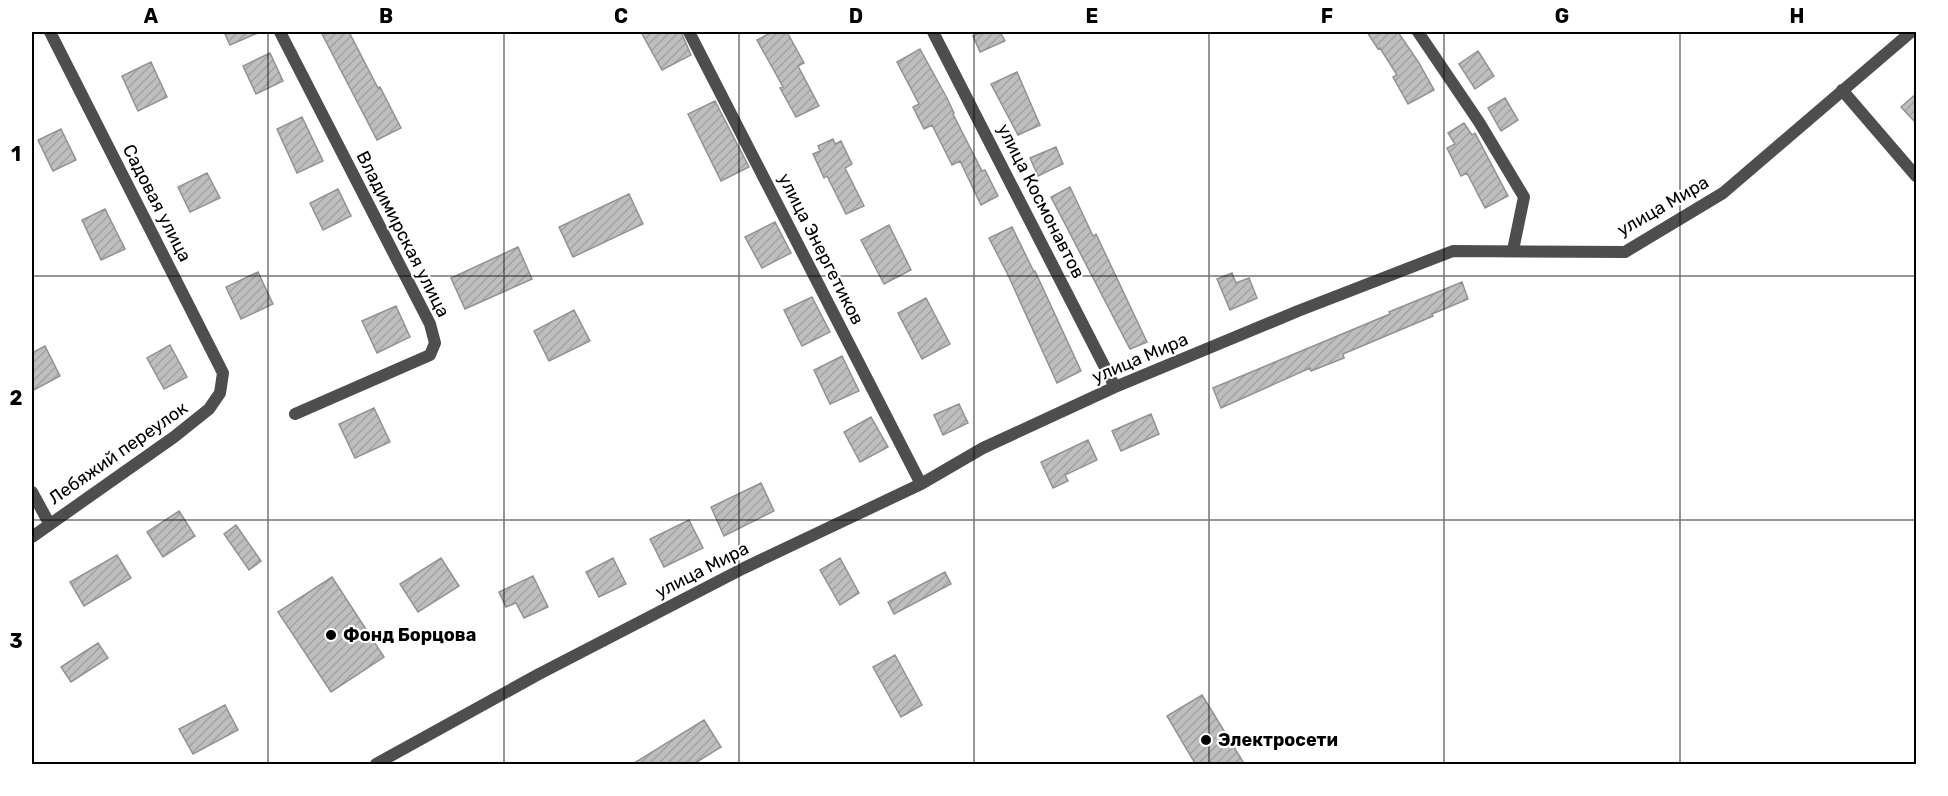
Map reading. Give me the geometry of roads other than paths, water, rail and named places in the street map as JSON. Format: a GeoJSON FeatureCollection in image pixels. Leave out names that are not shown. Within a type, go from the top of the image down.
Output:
{"type":"FeatureCollection","features":[{"type":"Feature","properties":{"kind":"street","name":"Садовая улица"},"geometry":{"type":"LineString","coordinates":[[50,32],[223,373],[220,393]]}},
{"type":"Feature","properties":{"kind":"street","name":"Владимирская улица"},"geometry":{"type":"LineString","coordinates":[[280,32],[430,324],[435,343],[430,355],[295,414]]}},
{"type":"Feature","properties":{"kind":"street","name":"улица Энергетиков"},"geometry":{"type":"LineString","coordinates":[[689,32],[921,484]]}},
{"type":"Feature","properties":{"kind":"street","name":"улица Космонавтов"},"geometry":{"type":"LineString","coordinates":[[933,32],[1115,387]]}},
{"type":"Feature","properties":{"kind":"street"},"geometry":{"type":"LineString","coordinates":[[1418,32],[1479,122],[1524,197],[1513,250]]}},
{"type":"Feature","properties":{"kind":"street","name":"улица Мира"},"geometry":{"type":"LineString","coordinates":[[376,765],[539,674],[744,568],[921,484],[983,448],[1115,387],[1298,311],[1454,251],[1625,252],[1723,193],[1911,32]]}},
{"type":"Feature","properties":{"kind":"street"},"geometry":{"type":"LineString","coordinates":[[1842,90],[1917,176]]}},
{"type":"Feature","properties":{"kind":"street","name":"Лебяжий переулок"},"geometry":{"type":"LineString","coordinates":[[32,537],[174,437],[209,409],[220,393]]}},
{"type":"Feature","properties":{"kind":"street"},"geometry":{"type":"LineString","coordinates":[[32,492],[49,523]]}},
{"type":"Feature","properties":{"kind":"place","name":"Фонд Борцова"},"geometry":{"type":"Point","coordinates":[331,635]}},
{"type":"Feature","properties":{"kind":"place","name":"Электросети"},"geometry":{"type":"Point","coordinates":[1206,740]}}]}
